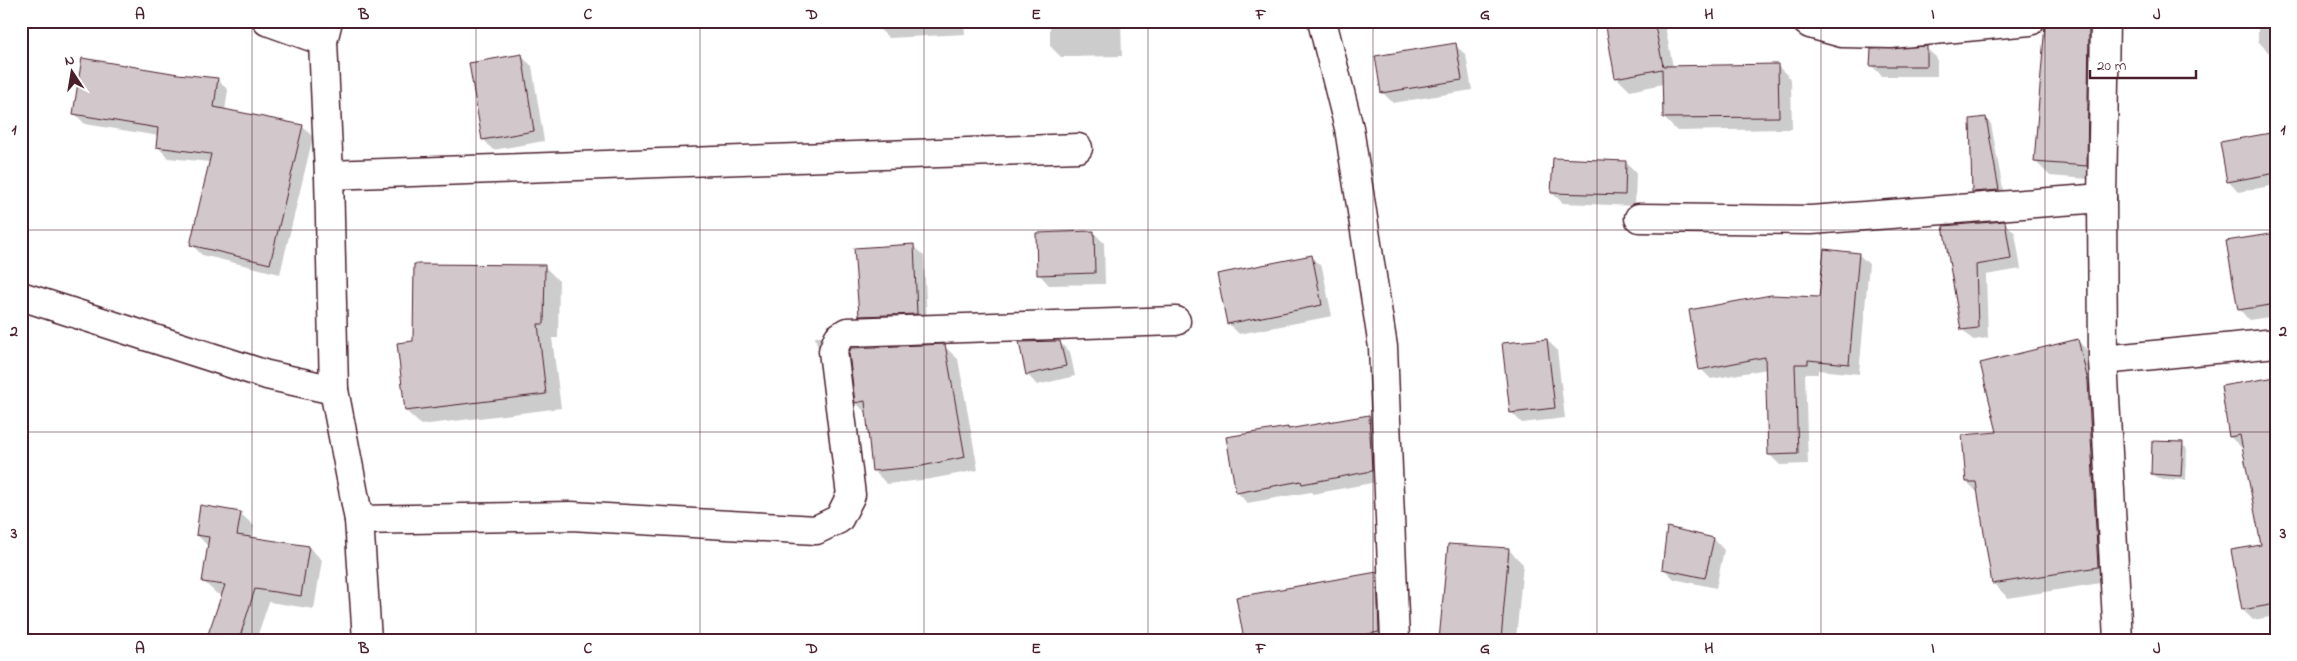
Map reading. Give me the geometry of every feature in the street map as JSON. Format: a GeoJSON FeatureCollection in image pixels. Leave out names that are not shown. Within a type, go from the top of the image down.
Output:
{"type":"FeatureCollection","features":[{"type":"Feature","properties":{"kind":"street"},"geometry":{"type":"LineString","coordinates":[[268,21],[326,31],[334,390],[359,520],[367,640]]}},
{"type":"Feature","properties":{"kind":"street"},"geometry":{"type":"LineString","coordinates":[[1322,21],[1349,128],[1382,347],[1395,640]]}},
{"type":"Feature","properties":{"kind":"street"},"geometry":{"type":"LineString","coordinates":[[1806,21],[1842,33],[1892,34],[2030,21]]}},
{"type":"Feature","properties":{"kind":"street"},"geometry":{"type":"LineString","coordinates":[[2105,21],[2102,198],[2103,360],[2118,640]]}},
{"type":"Feature","properties":{"kind":"street"},"geometry":{"type":"LineString","coordinates":[[329,175],[1078,148]]}},
{"type":"Feature","properties":{"kind":"street"},"geometry":{"type":"LineString","coordinates":[[1639,218],[1811,220],[2102,198]]}},
{"type":"Feature","properties":{"kind":"street"},"geometry":{"type":"LineString","coordinates":[[21,296],[267,375],[334,390]]}},
{"type":"Feature","properties":{"kind":"street"},"geometry":{"type":"LineString","coordinates":[[359,520],[571,516],[816,530],[840,519],[851,495],[833,351],[838,338],[847,332],[1176,321]]}},
{"type":"Feature","properties":{"kind":"street"},"geometry":{"type":"LineString","coordinates":[[2103,360],[2276,342]]}},
{"type":"Feature","properties":{"kind":"building"},"geometry":{"type":"Polygon","coordinates":[[[1605,21],[1654,21],[1663,66],[1778,64],[1779,117],[1663,118],[1662,69],[1615,78],[1605,21]]]}},
{"type":"Feature","properties":{"kind":"building"},"geometry":{"type":"Polygon","coordinates":[[[2045,24],[2089,28],[2087,166],[2034,162],[2045,24]]]}},
{"type":"Feature","properties":{"kind":"building"},"geometry":{"type":"Polygon","coordinates":[[[1456,43],[1462,80],[1381,93],[1375,56],[1456,43]]]}},
{"type":"Feature","properties":{"kind":"building"},"geometry":{"type":"Polygon","coordinates":[[[1927,46],[1927,66],[1870,66],[1871,49],[1927,46]]]}},
{"type":"Feature","properties":{"kind":"building"},"geometry":{"type":"Polygon","coordinates":[[[522,54],[534,131],[482,140],[469,63],[522,54]]]}},
{"type":"Feature","properties":{"kind":"building"},"geometry":{"type":"Polygon","coordinates":[[[82,58],[178,74],[218,78],[214,107],[303,125],[270,264],[190,245],[211,154],[156,147],[158,128],[73,114],[82,58]]]}},
{"type":"Feature","properties":{"kind":"building"},"geometry":{"type":"Polygon","coordinates":[[[1986,117],[1999,190],[1972,192],[1970,119],[1986,117]]]}},
{"type":"Feature","properties":{"kind":"building"},"geometry":{"type":"Polygon","coordinates":[[[2276,132],[2276,173],[2227,182],[2220,142],[2276,132]]]}},
{"type":"Feature","properties":{"kind":"building"},"geometry":{"type":"Polygon","coordinates":[[[1553,158],[1626,161],[1625,195],[1551,193],[1553,158]]]}},
{"type":"Feature","properties":{"kind":"building"},"geometry":{"type":"Polygon","coordinates":[[[2005,221],[2011,259],[1976,265],[1978,328],[1961,330],[1943,226],[2005,221]]]}},
{"type":"Feature","properties":{"kind":"building"},"geometry":{"type":"Polygon","coordinates":[[[1094,231],[1095,273],[1037,275],[1036,233],[1094,231]]]}},
{"type":"Feature","properties":{"kind":"building"},"geometry":{"type":"Polygon","coordinates":[[[2276,233],[2276,304],[2238,310],[2226,241],[2276,233]]]}},
{"type":"Feature","properties":{"kind":"building"},"geometry":{"type":"Polygon","coordinates":[[[914,244],[917,314],[859,316],[854,248],[914,244]]]}},
{"type":"Feature","properties":{"kind":"building"},"geometry":{"type":"Polygon","coordinates":[[[1824,249],[1859,253],[1849,364],[1808,360],[1808,364],[1795,364],[1798,454],[1768,455],[1765,357],[1699,370],[1689,310],[1771,295],[1819,297],[1824,249]]]}},
{"type":"Feature","properties":{"kind":"building"},"geometry":{"type":"Polygon","coordinates":[[[1312,255],[1322,305],[1227,324],[1217,274],[1312,255]]]}},
{"type":"Feature","properties":{"kind":"building"},"geometry":{"type":"Polygon","coordinates":[[[414,264],[545,265],[544,324],[538,324],[546,394],[405,411],[397,343],[413,341],[414,264]]]}},
{"type":"Feature","properties":{"kind":"building"},"geometry":{"type":"Polygon","coordinates":[[[1547,339],[1555,408],[1510,413],[1502,343],[1547,339]]]}},
{"type":"Feature","properties":{"kind":"building"},"geometry":{"type":"Polygon","coordinates":[[[2078,339],[2088,381],[2098,567],[1992,584],[1976,482],[1966,482],[1962,435],[1997,432],[1980,363],[2078,339]]]}},
{"type":"Feature","properties":{"kind":"building"},"geometry":{"type":"Polygon","coordinates":[[[1060,341],[1066,366],[1026,375],[1019,342],[1060,341]]]}},
{"type":"Feature","properties":{"kind":"building"},"geometry":{"type":"Polygon","coordinates":[[[945,344],[965,457],[917,467],[872,471],[865,401],[855,403],[849,353],[851,348],[945,344]]]}},
{"type":"Feature","properties":{"kind":"building"},"geometry":{"type":"Polygon","coordinates":[[[2276,377],[2276,604],[2242,610],[2231,550],[2261,545],[2240,435],[2229,437],[2221,386],[2276,377]]]}},
{"type":"Feature","properties":{"kind":"building"},"geometry":{"type":"Polygon","coordinates":[[[1369,415],[1372,471],[1302,484],[1301,481],[1236,493],[1226,437],[1288,427],[1288,429],[1369,415]]]}},
{"type":"Feature","properties":{"kind":"building"},"geometry":{"type":"Polygon","coordinates":[[[2152,441],[2183,442],[2181,476],[2151,474],[2152,441]]]}},
{"type":"Feature","properties":{"kind":"building"},"geometry":{"type":"Polygon","coordinates":[[[200,505],[241,512],[237,535],[309,546],[301,596],[255,589],[239,640],[206,640],[225,585],[202,582],[209,537],[196,535],[200,505]]]}},
{"type":"Feature","properties":{"kind":"building"},"geometry":{"type":"Polygon","coordinates":[[[1667,527],[1714,538],[1705,578],[1662,569],[1667,527]]]}},
{"type":"Feature","properties":{"kind":"building"},"geometry":{"type":"Polygon","coordinates":[[[1448,544],[1509,548],[1501,640],[1439,640],[1448,544]]]}},
{"type":"Feature","properties":{"kind":"building"},"geometry":{"type":"Polygon","coordinates":[[[1377,572],[1379,632],[1336,640],[1244,640],[1236,597],[1377,572]]]}}]}
